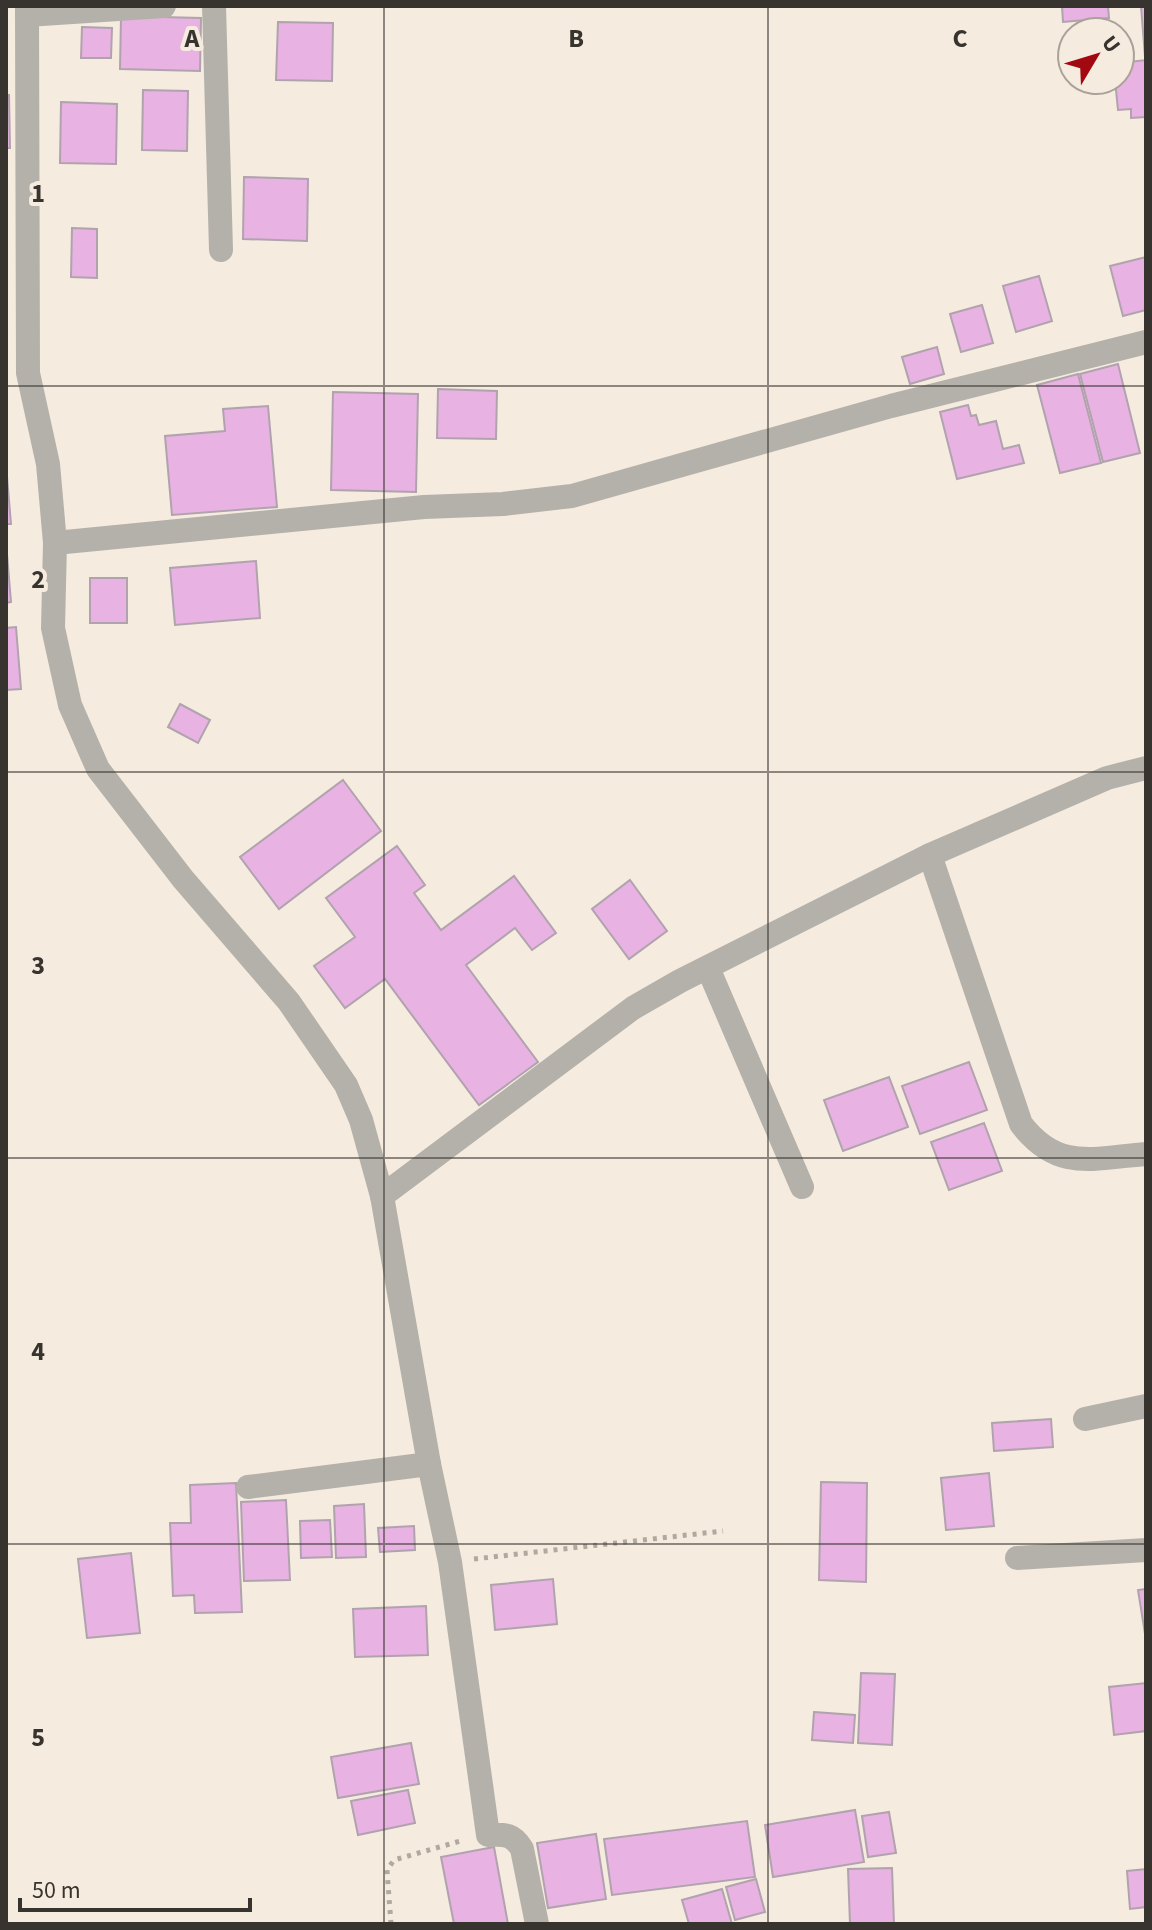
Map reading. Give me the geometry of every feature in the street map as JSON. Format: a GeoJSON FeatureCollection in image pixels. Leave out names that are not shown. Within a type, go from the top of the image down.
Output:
{"type":"FeatureCollection","features":[{"type":"Feature","properties":{"kind":"street"},"geometry":{"type":"LineString","coordinates":[[164,6],[27,11],[28,373],[48,464],[55,543],[53,628],[70,705],[98,769],[183,879],[289,1002],[346,1085],[361,1120],[382,1196],[429,1464],[450,1562],[488,1835],[507,1834],[522,1849],[537,1924]]}},
{"type":"Feature","properties":{"kind":"street"},"geometry":{"type":"LineString","coordinates":[[214,6],[221,250]]}},
{"type":"Feature","properties":{"kind":"street"},"geometry":{"type":"LineString","coordinates":[[55,543],[424,507],[503,504],[572,496],[891,406],[1146,342]]}},
{"type":"Feature","properties":{"kind":"street"},"geometry":{"type":"LineString","coordinates":[[382,1196],[633,1008],[930,855],[1107,778],[1146,768]]}},
{"type":"Feature","properties":{"kind":"street"},"geometry":{"type":"LineString","coordinates":[[930,855],[1021,1124],[1033,1140],[1051,1153],[1072,1160],[1146,1154]]}},
{"type":"Feature","properties":{"kind":"street"},"geometry":{"type":"LineString","coordinates":[[708,968],[802,1187]]}},
{"type":"Feature","properties":{"kind":"street"},"geometry":{"type":"LineString","coordinates":[[1085,1419],[1146,1406]]}},
{"type":"Feature","properties":{"kind":"street"},"geometry":{"type":"LineString","coordinates":[[248,1487],[429,1464]]}},
{"type":"Feature","properties":{"kind":"street"},"geometry":{"type":"LineString","coordinates":[[1017,1558],[1146,1550]]}},
{"type":"Feature","properties":{"kind":"path"},"geometry":{"type":"LineString","coordinates":[[450,1562],[723,1531]]}},
{"type":"Feature","properties":{"kind":"path"},"geometry":{"type":"LineString","coordinates":[[391,1924],[386,1888],[387,1870],[394,1860],[437,1846],[488,1835]]}},
{"type":"Feature","properties":{"kind":"building"},"geometry":{"type":"Polygon","coordinates":[[[1062,6],[1108,6],[1109,16],[1063,16],[1062,6]]]}},
{"type":"Feature","properties":{"kind":"building"},"geometry":{"type":"Polygon","coordinates":[[[1141,6],[1146,6],[1146,57],[1145,57],[1141,6]]]}},
{"type":"Feature","properties":{"kind":"building"},"geometry":{"type":"Polygon","coordinates":[[[121,16],[201,18],[200,71],[120,69],[121,16]]]}},
{"type":"Feature","properties":{"kind":"building"},"geometry":{"type":"Polygon","coordinates":[[[278,22],[333,23],[332,81],[276,80],[278,22]]]}},
{"type":"Feature","properties":{"kind":"building"},"geometry":{"type":"Polygon","coordinates":[[[82,27],[112,28],[111,58],[81,58],[82,27]]]}},
{"type":"Feature","properties":{"kind":"building"},"geometry":{"type":"Polygon","coordinates":[[[1146,60],[1146,117],[1131,118],[1131,109],[1118,110],[1117,96],[1136,96],[1136,61],[1146,60]]]}},
{"type":"Feature","properties":{"kind":"building"},"geometry":{"type":"Polygon","coordinates":[[[143,90],[188,91],[187,151],[142,150],[143,90]]]}},
{"type":"Feature","properties":{"kind":"building"},"geometry":{"type":"Polygon","coordinates":[[[6,95],[9,95],[10,148],[6,148],[6,95]]]}},
{"type":"Feature","properties":{"kind":"building"},"geometry":{"type":"Polygon","coordinates":[[[61,102],[117,104],[116,164],[60,163],[61,102]]]}},
{"type":"Feature","properties":{"kind":"building"},"geometry":{"type":"Polygon","coordinates":[[[244,177],[308,179],[307,241],[243,239],[244,177]]]}},
{"type":"Feature","properties":{"kind":"building"},"geometry":{"type":"Polygon","coordinates":[[[72,228],[97,229],[97,278],[71,277],[72,228]]]}},
{"type":"Feature","properties":{"kind":"building"},"geometry":{"type":"Polygon","coordinates":[[[1146,257],[1146,310],[1123,316],[1110,266],[1146,257]]]}},
{"type":"Feature","properties":{"kind":"building"},"geometry":{"type":"Polygon","coordinates":[[[1039,276],[1052,321],[1016,332],[1003,286],[1039,276]]]}},
{"type":"Feature","properties":{"kind":"building"},"geometry":{"type":"Polygon","coordinates":[[[982,305],[993,343],[961,352],[950,314],[982,305]]]}},
{"type":"Feature","properties":{"kind":"building"},"geometry":{"type":"Polygon","coordinates":[[[937,347],[944,374],[910,384],[902,357],[937,347]]]}},
{"type":"Feature","properties":{"kind":"building"},"geometry":{"type":"Polygon","coordinates":[[[1118,364],[1140,453],[1103,462],[1080,374],[1118,364]]]}},
{"type":"Feature","properties":{"kind":"building"},"geometry":{"type":"Polygon","coordinates":[[[1078,374],[1101,463],[1060,473],[1037,385],[1078,374]]]}},
{"type":"Feature","properties":{"kind":"building"},"geometry":{"type":"Polygon","coordinates":[[[438,389],[497,391],[496,439],[437,438],[438,389]]]}},
{"type":"Feature","properties":{"kind":"building"},"geometry":{"type":"Polygon","coordinates":[[[333,392],[418,394],[416,492],[331,490],[333,392]]]}},
{"type":"Feature","properties":{"kind":"building"},"geometry":{"type":"Polygon","coordinates":[[[968,405],[971,416],[976,415],[979,425],[996,421],[1003,449],[1019,445],[1024,463],[957,479],[940,412],[968,405]]]}},
{"type":"Feature","properties":{"kind":"building"},"geometry":{"type":"Polygon","coordinates":[[[268,406],[277,507],[172,515],[165,436],[225,431],[223,409],[268,406]]]}},
{"type":"Feature","properties":{"kind":"building"},"geometry":{"type":"Polygon","coordinates":[[[6,465],[11,524],[6,524],[6,465]]]}},
{"type":"Feature","properties":{"kind":"building"},"geometry":{"type":"Polygon","coordinates":[[[6,555],[11,602],[6,603],[6,555]]]}},
{"type":"Feature","properties":{"kind":"building"},"geometry":{"type":"Polygon","coordinates":[[[256,561],[260,618],[175,625],[170,568],[256,561]]]}},
{"type":"Feature","properties":{"kind":"building"},"geometry":{"type":"Polygon","coordinates":[[[90,578],[127,578],[127,623],[90,623],[90,578]]]}},
{"type":"Feature","properties":{"kind":"building"},"geometry":{"type":"Polygon","coordinates":[[[16,627],[21,689],[6,690],[6,628],[16,627]]]}},
{"type":"Feature","properties":{"kind":"building"},"geometry":{"type":"Polygon","coordinates":[[[180,704],[210,720],[198,743],[168,727],[180,704]]]}},
{"type":"Feature","properties":{"kind":"building"},"geometry":{"type":"Polygon","coordinates":[[[343,780],[381,831],[279,909],[240,857],[343,780]]]}},
{"type":"Feature","properties":{"kind":"building"},"geometry":{"type":"Polygon","coordinates":[[[397,846],[425,885],[414,893],[441,930],[514,876],[556,933],[532,950],[515,928],[466,965],[538,1062],[479,1105],[385,979],[345,1008],[314,966],[355,937],[326,898],[397,846]]]}},
{"type":"Feature","properties":{"kind":"building"},"geometry":{"type":"Polygon","coordinates":[[[630,880],[667,931],[629,959],[592,909],[630,880]]]}},
{"type":"Feature","properties":{"kind":"building"},"geometry":{"type":"Polygon","coordinates":[[[969,1062],[987,1110],[920,1134],[902,1086],[969,1062]]]}},
{"type":"Feature","properties":{"kind":"building"},"geometry":{"type":"Polygon","coordinates":[[[889,1077],[908,1127],[843,1151],[824,1100],[889,1077]]]}},
{"type":"Feature","properties":{"kind":"building"},"geometry":{"type":"Polygon","coordinates":[[[984,1123],[1002,1171],[949,1190],[931,1142],[984,1123]]]}},
{"type":"Feature","properties":{"kind":"building"},"geometry":{"type":"Polygon","coordinates":[[[1051,1419],[1053,1447],[994,1451],[992,1423],[1051,1419]]]}},
{"type":"Feature","properties":{"kind":"building"},"geometry":{"type":"Polygon","coordinates":[[[989,1473],[994,1526],[946,1530],[941,1478],[989,1473]]]}},
{"type":"Feature","properties":{"kind":"building"},"geometry":{"type":"Polygon","coordinates":[[[821,1482],[867,1483],[866,1582],[819,1580],[821,1482]]]}},
{"type":"Feature","properties":{"kind":"building"},"geometry":{"type":"Polygon","coordinates":[[[236,1483],[242,1612],[195,1613],[194,1595],[173,1596],[170,1523],[191,1523],[190,1485],[236,1483]]]}},
{"type":"Feature","properties":{"kind":"building"},"geometry":{"type":"Polygon","coordinates":[[[286,1500],[290,1580],[244,1581],[241,1502],[286,1500]]]}},
{"type":"Feature","properties":{"kind":"building"},"geometry":{"type":"Polygon","coordinates":[[[364,1504],[366,1557],[336,1558],[334,1506],[364,1504]]]}},
{"type":"Feature","properties":{"kind":"building"},"geometry":{"type":"Polygon","coordinates":[[[330,1520],[332,1557],[301,1558],[300,1521],[330,1520]]]}},
{"type":"Feature","properties":{"kind":"building"},"geometry":{"type":"Polygon","coordinates":[[[414,1526],[415,1550],[380,1552],[378,1528],[414,1526]]]}},
{"type":"Feature","properties":{"kind":"building"},"geometry":{"type":"Polygon","coordinates":[[[131,1553],[140,1633],[87,1638],[78,1559],[131,1553]]]}},
{"type":"Feature","properties":{"kind":"building"},"geometry":{"type":"Polygon","coordinates":[[[553,1579],[557,1624],[495,1630],[491,1585],[553,1579]]]}},
{"type":"Feature","properties":{"kind":"building"},"geometry":{"type":"Polygon","coordinates":[[[1146,1589],[1146,1640],[1138,1590],[1146,1589]]]}},
{"type":"Feature","properties":{"kind":"building"},"geometry":{"type":"Polygon","coordinates":[[[426,1606],[428,1655],[355,1657],[353,1609],[426,1606]]]}},
{"type":"Feature","properties":{"kind":"building"},"geometry":{"type":"Polygon","coordinates":[[[861,1673],[895,1674],[892,1745],[858,1743],[861,1673]]]}},
{"type":"Feature","properties":{"kind":"building"},"geometry":{"type":"Polygon","coordinates":[[[1146,1683],[1146,1731],[1114,1735],[1109,1687],[1146,1683]]]}},
{"type":"Feature","properties":{"kind":"building"},"geometry":{"type":"Polygon","coordinates":[[[814,1712],[855,1715],[853,1743],[812,1740],[814,1712]]]}},
{"type":"Feature","properties":{"kind":"building"},"geometry":{"type":"Polygon","coordinates":[[[411,1743],[419,1784],[338,1798],[331,1757],[411,1743]]]}},
{"type":"Feature","properties":{"kind":"building"},"geometry":{"type":"Polygon","coordinates":[[[408,1790],[415,1823],[358,1835],[351,1801],[408,1790]]]}},
{"type":"Feature","properties":{"kind":"building"},"geometry":{"type":"Polygon","coordinates":[[[855,1810],[864,1862],[773,1877],[765,1825],[855,1810]]]}},
{"type":"Feature","properties":{"kind":"building"},"geometry":{"type":"Polygon","coordinates":[[[889,1812],[896,1853],[868,1857],[862,1816],[889,1812]]]}},
{"type":"Feature","properties":{"kind":"building"},"geometry":{"type":"Polygon","coordinates":[[[747,1821],[755,1877],[612,1895],[604,1839],[747,1821]]]}},
{"type":"Feature","properties":{"kind":"building"},"geometry":{"type":"Polygon","coordinates":[[[596,1834],[606,1899],[548,1908],[537,1843],[596,1834]]]}},
{"type":"Feature","properties":{"kind":"building"},"geometry":{"type":"Polygon","coordinates":[[[494,1847],[508,1924],[454,1924],[441,1857],[494,1847]]]}},
{"type":"Feature","properties":{"kind":"building"},"geometry":{"type":"Polygon","coordinates":[[[892,1868],[894,1924],[850,1924],[848,1869],[892,1868]]]}},
{"type":"Feature","properties":{"kind":"building"},"geometry":{"type":"Polygon","coordinates":[[[1146,1869],[1146,1907],[1130,1909],[1127,1871],[1146,1869]]]}},
{"type":"Feature","properties":{"kind":"building"},"geometry":{"type":"Polygon","coordinates":[[[756,1879],[765,1912],[735,1920],[726,1887],[756,1879]]]}},
{"type":"Feature","properties":{"kind":"building"},"geometry":{"type":"Polygon","coordinates":[[[722,1889],[732,1924],[689,1924],[682,1900],[722,1889]]]}}]}
